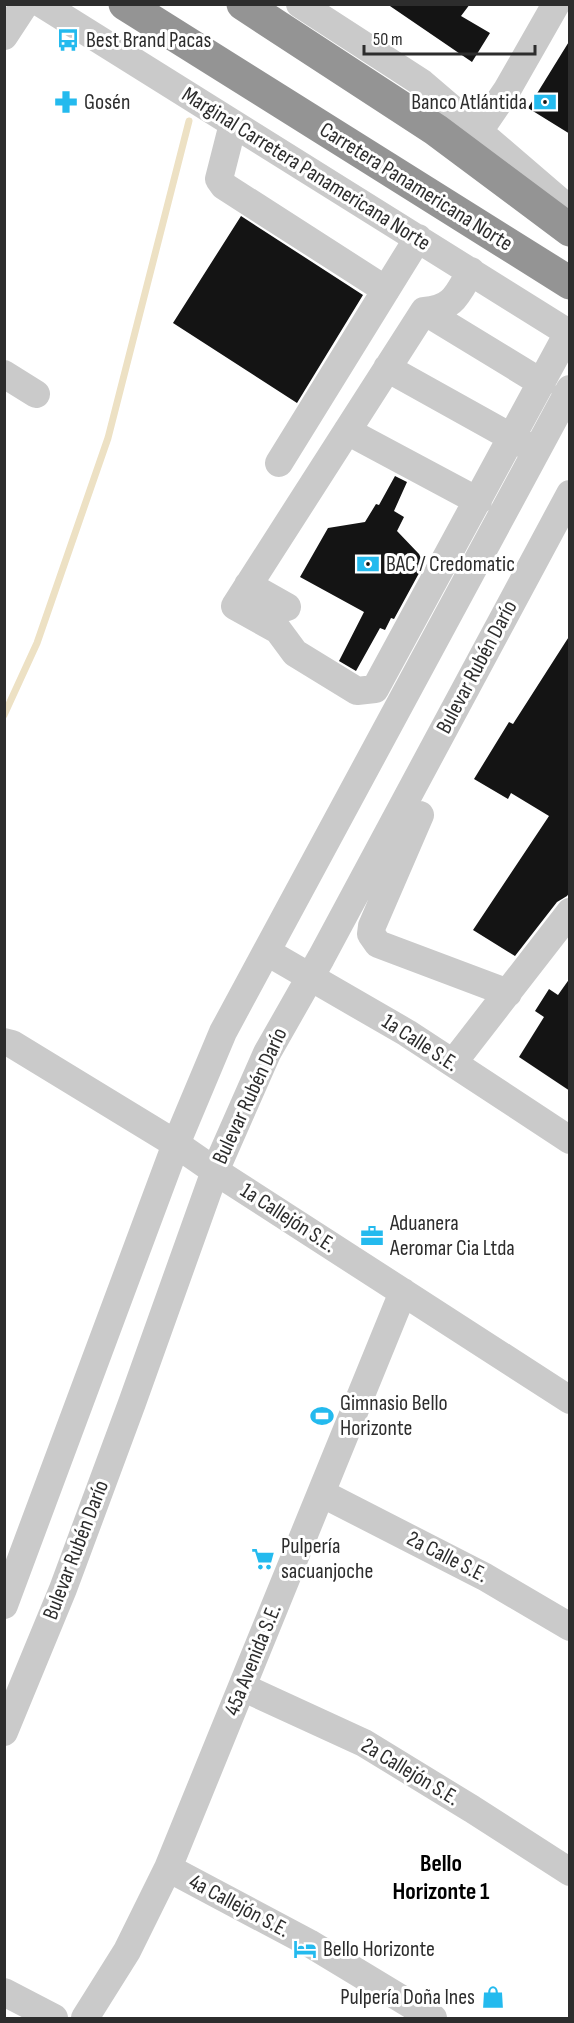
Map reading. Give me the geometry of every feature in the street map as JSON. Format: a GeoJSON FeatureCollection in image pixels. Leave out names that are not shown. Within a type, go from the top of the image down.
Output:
{"type":"FeatureCollection","features":[{"type":"Feature","properties":{"kind":"highway","name":"Carretera Panamericana Norte"},"geometry":{"type":"LineString","coordinates":[[125,4],[570,282]]}},
{"type":"Feature","properties":{"kind":"highway"},"geometry":{"type":"LineString","coordinates":[[243,4],[296,20],[436,130],[570,230]]}},
{"type":"Feature","properties":{"kind":"street"},"geometry":{"type":"LineString","coordinates":[[4,36],[25,4]]}},
{"type":"Feature","properties":{"kind":"street","name":"Marginal Carretera Panamericana Norte"},"geometry":{"type":"LineString","coordinates":[[42,4],[569,333]]}},
{"type":"Feature","properties":{"kind":"street"},"geometry":{"type":"LineString","coordinates":[[479,131],[507,90],[556,4]]}},
{"type":"Feature","properties":{"kind":"street"},"geometry":{"type":"LineString","coordinates":[[296,20],[422,83],[570,210]]}},
{"type":"Feature","properties":{"kind":"street"},"geometry":{"type":"LineString","coordinates":[[233,124],[219,179],[224,186],[386,290]]}},
{"type":"Feature","properties":{"kind":"street"},"geometry":{"type":"LineString","coordinates":[[279,463],[417,238]]}},
{"type":"Feature","properties":{"kind":"street"},"geometry":{"type":"LineString","coordinates":[[423,311],[438,310],[448,304],[457,295],[471,271]]}},
{"type":"Feature","properties":{"kind":"street"},"geometry":{"type":"LineString","coordinates":[[423,311],[235,606],[278,630],[296,652],[357,691],[375,689],[478,501],[524,444],[542,383],[569,333]]}},
{"type":"Feature","properties":{"kind":"street"},"geometry":{"type":"LineString","coordinates":[[423,311],[542,383]]}},
{"type":"Feature","properties":{"kind":"street"},"geometry":{"type":"LineString","coordinates":[[387,368],[524,444]]}},
{"type":"Feature","properties":{"kind":"street"},"geometry":{"type":"LineString","coordinates":[[4,374],[36,394]]}},
{"type":"Feature","properties":{"kind":"street","name":"Bulevar Rubén Darío"},"geometry":{"type":"LineString","coordinates":[[4,1605],[11,1568],[176,1144],[217,1028],[267,952],[364,746],[524,444],[570,389]]}},
{"type":"Feature","properties":{"kind":"street"},"geometry":{"type":"LineString","coordinates":[[347,431],[478,501]]}},
{"type":"Feature","properties":{"kind":"street","name":"Bulevar Rubén Darío"},"geometry":{"type":"LineString","coordinates":[[4,1732],[63,1589],[214,1171],[267,1053],[570,494]]}},
{"type":"Feature","properties":{"kind":"street"},"geometry":{"type":"LineString","coordinates":[[248,585],[287,607]]}},
{"type":"Feature","properties":{"kind":"street"},"geometry":{"type":"LineString","coordinates":[[420,815],[372,926],[371,934],[378,944],[508,993]]}},
{"type":"Feature","properties":{"kind":"street"},"geometry":{"type":"LineString","coordinates":[[453,1063],[570,912]]}},
{"type":"Feature","properties":{"kind":"street","name":"1a Calle S.E."},"geometry":{"type":"LineString","coordinates":[[267,952],[407,1033],[570,1140]]}},
{"type":"Feature","properties":{"kind":"street","name":"1a Callejón S.E."},"geometry":{"type":"LineString","coordinates":[[4,1042],[12,1044],[176,1144],[214,1171],[570,1400]]}},
{"type":"Feature","properties":{"kind":"street","name":"45a Avenida S.E."},"geometry":{"type":"LineString","coordinates":[[85,2019],[127,1951],[168,1869],[403,1292]]}},
{"type":"Feature","properties":{"kind":"street","name":"2a Calle S.E."},"geometry":{"type":"LineString","coordinates":[[321,1493],[485,1576],[570,1627]]}},
{"type":"Feature","properties":{"kind":"street","name":"2a Callejón S.E."},"geometry":{"type":"LineString","coordinates":[[242,1687],[364,1743],[570,1872]]}},
{"type":"Feature","properties":{"kind":"street","name":"4a Callejón S.E."},"geometry":{"type":"LineString","coordinates":[[168,1869],[309,1943],[432,2019]]}},
{"type":"Feature","properties":{"kind":"street"},"geometry":{"type":"LineString","coordinates":[[4,1992],[54,2019]]}},
{"type":"Feature","properties":{"kind":"building"},"geometry":{"type":"Polygon","coordinates":[[[387,4],[470,4],[461,16],[490,33],[472,62],[387,4]]]}},
{"type":"Feature","properties":{"kind":"building"},"geometry":{"type":"Polygon","coordinates":[[[570,40],[570,134],[528,108],[570,40]]]}},
{"type":"Feature","properties":{"kind":"building"},"geometry":{"type":"Polygon","coordinates":[[[241,216],[363,295],[297,403],[173,323],[241,216]]]}},
{"type":"Feature","properties":{"kind":"building"},"geometry":{"type":"Polygon","coordinates":[[[395,476],[407,482],[394,511],[404,517],[397,531],[419,554],[424,564],[394,619],[391,618],[385,630],[380,628],[356,671],[339,661],[364,612],[300,577],[328,528],[365,522],[376,504],[379,505],[395,476]]]}},
{"type":"Feature","properties":{"kind":"building"},"geometry":{"type":"Polygon","coordinates":[[[570,635],[570,892],[557,902],[515,956],[473,930],[549,816],[511,793],[508,799],[474,779],[509,722],[513,724],[570,635]]]}},
{"type":"Feature","properties":{"kind":"building"},"geometry":{"type":"Polygon","coordinates":[[[570,978],[570,1091],[519,1057],[544,1017],[535,1011],[549,989],[558,995],[570,978]]]}},
{"type":"Feature","properties":{"kind":"waterway"},"geometry":{"type":"LineString","coordinates":[[4,715],[37,643],[108,438],[189,121]]}},
{"type":"Feature","properties":{"kind":"place","name":"Best Brand Pacas"},"geometry":{"type":"Point","coordinates":[68,40]}},
{"type":"Feature","properties":{"kind":"place","name":"Gosén"},"geometry":{"type":"Point","coordinates":[66,102]}},
{"type":"Feature","properties":{"kind":"place","name":"Banco Atlántida"},"geometry":{"type":"Point","coordinates":[545,102]}},
{"type":"Feature","properties":{"kind":"place","name":"BAC / Credomatic"},"geometry":{"type":"Point","coordinates":[368,564]}},
{"type":"Feature","properties":{"kind":"place","name":"Aduanera Aeromar Cia Ltda"},"geometry":{"type":"Point","coordinates":[372,1236]}},
{"type":"Feature","properties":{"kind":"place","name":"Gimnasio Bello Horizonte"},"geometry":{"type":"Point","coordinates":[322,1416]}},
{"type":"Feature","properties":{"kind":"place","name":"Pulpería sacuanjoche"},"geometry":{"type":"Point","coordinates":[263,1559]}},
{"type":"Feature","properties":{"kind":"place","name":"Bello Horizonte"},"geometry":{"type":"Point","coordinates":[305,1949]}},
{"type":"Feature","properties":{"kind":"place","name":"Pulpería Doña Ines"},"geometry":{"type":"Point","coordinates":[493,1997]}},
{"type":"Feature","properties":{"kind":"district","name":"Bello Horizonte 1"},"geometry":{"type":"Point","coordinates":[441,1877]}}]}
